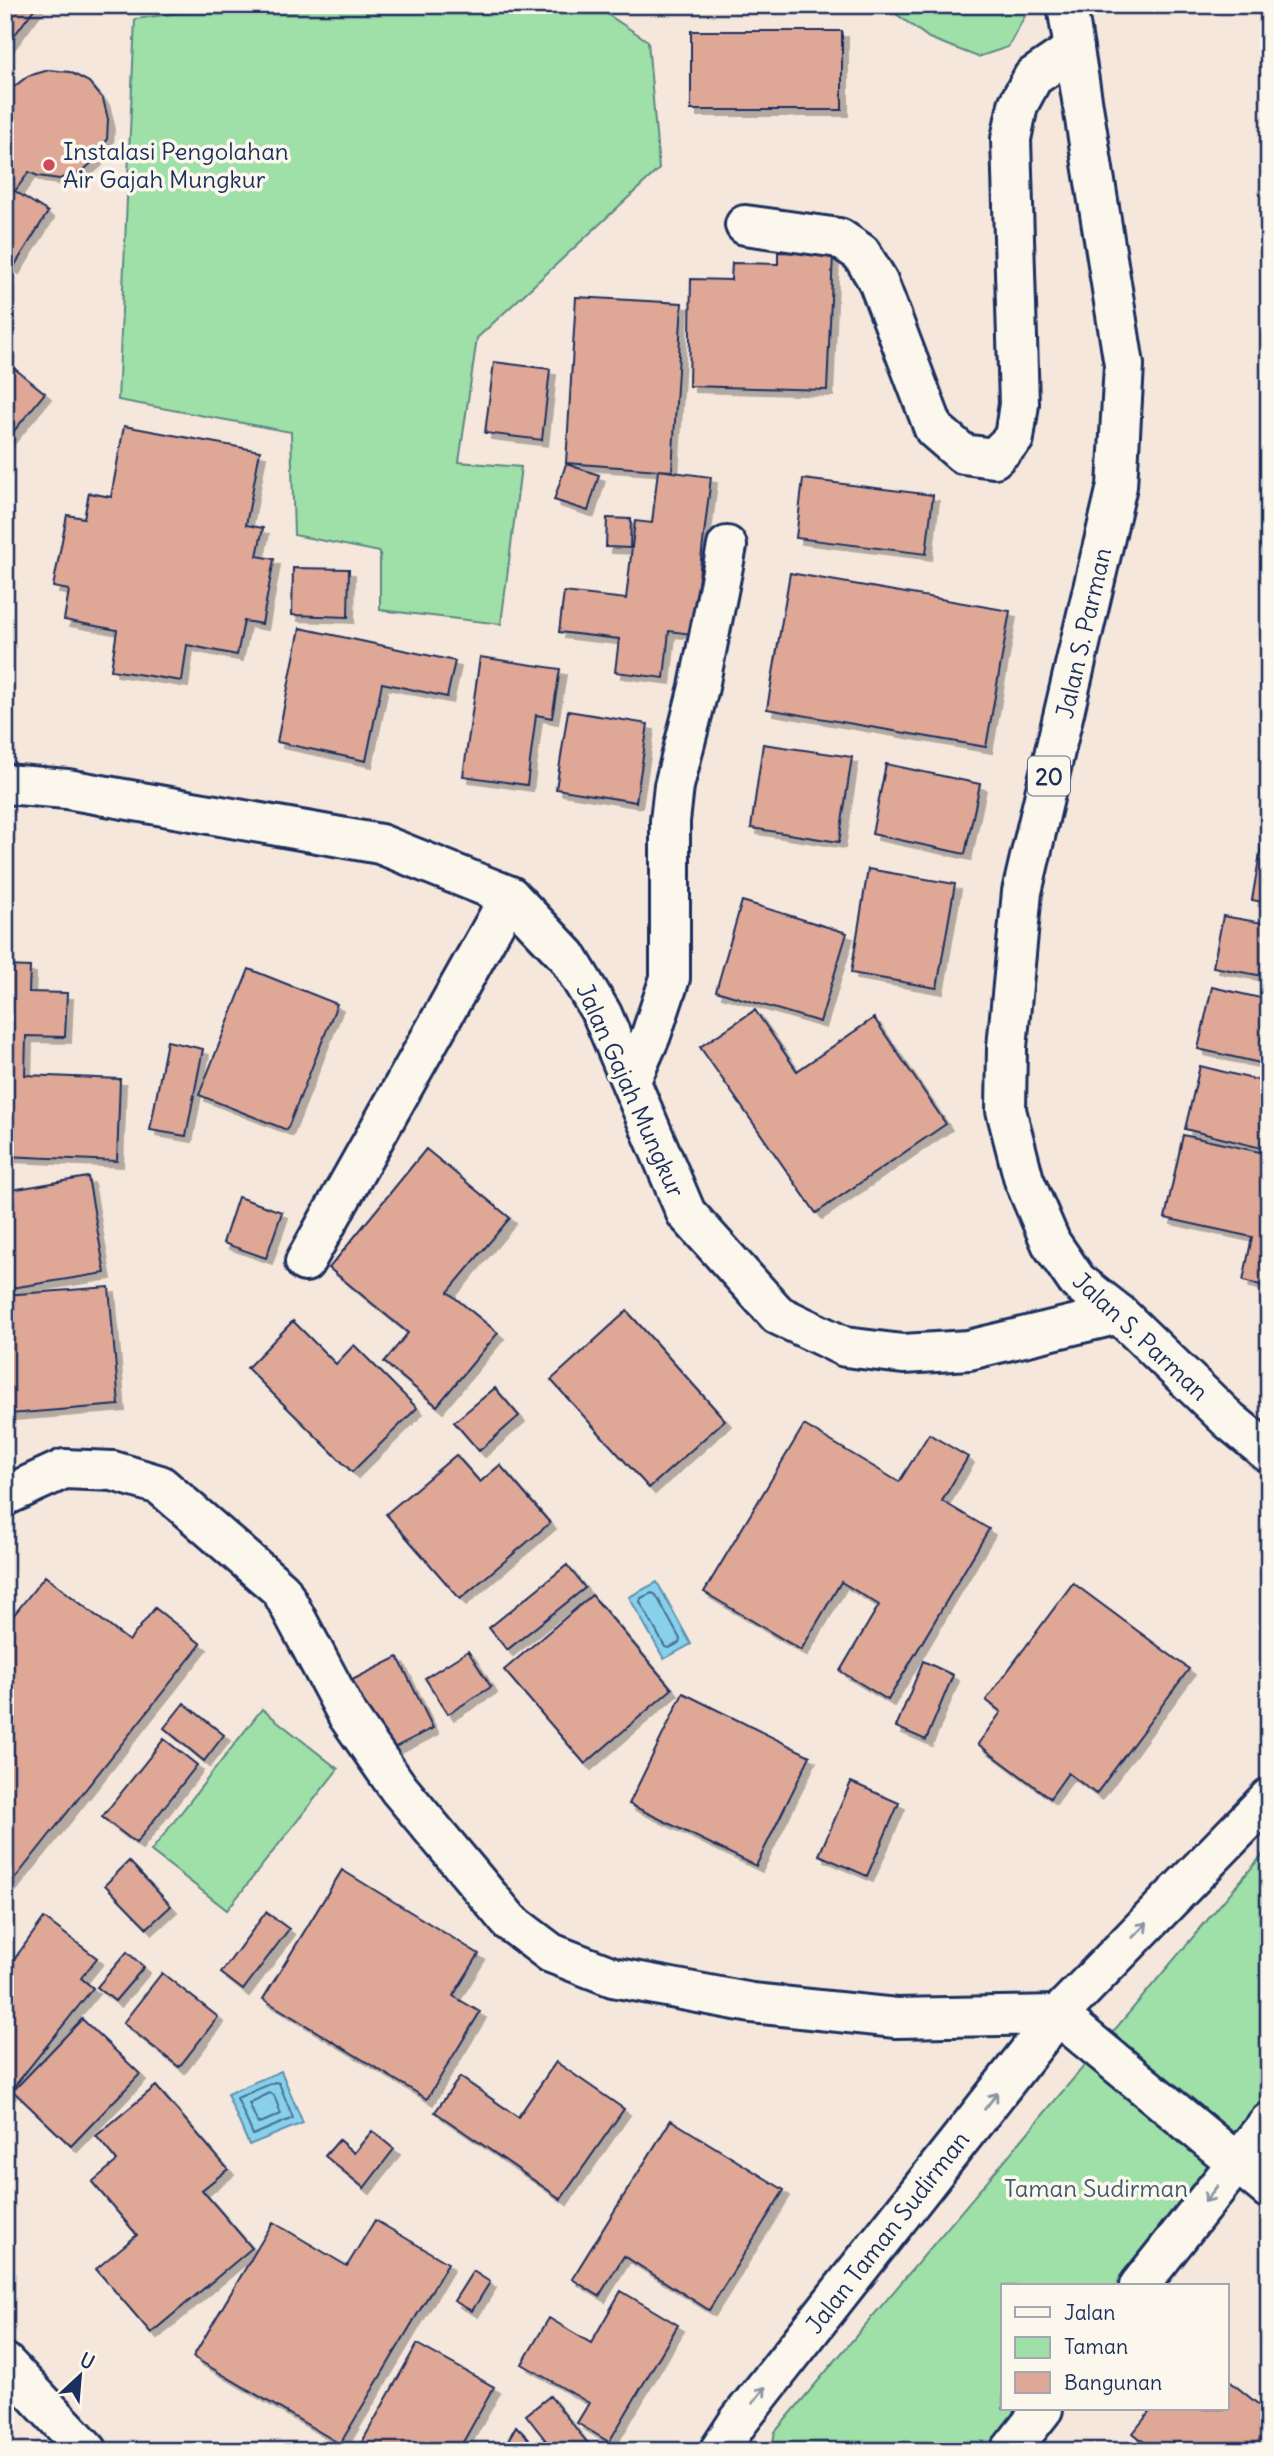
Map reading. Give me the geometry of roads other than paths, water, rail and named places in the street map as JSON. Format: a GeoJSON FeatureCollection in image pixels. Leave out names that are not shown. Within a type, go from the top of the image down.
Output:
{"type":"FeatureCollection","features":[{"type":"Feature","properties":{"kind":"main road","name":"Jalan S. Parman"},"geometry":{"type":"LineString","coordinates":[[1067,5],[1124,365],[1116,486],[1022,892],[1007,1047],[1006,1110],[1024,1180],[1051,1242],[1077,1281],[1119,1314],[1229,1420],[1269,1453]]}},
{"type":"Feature","properties":{"kind":"main road"},"geometry":{"type":"LineString","coordinates":[[745,225],[839,238],[862,253],[878,281],[934,429],[963,454],[994,458],[1014,438],[1018,404],[1012,139],[1018,104],[1033,77],[1074,49]]}},
{"type":"Feature","properties":{"kind":"main road"},"geometry":{"type":"LineString","coordinates":[[631,1080],[651,1035],[670,978],[670,821],[674,786],[699,687],[727,546]]}},
{"type":"Feature","properties":{"kind":"main road","name":"Jalan Gajah Mungkur"},"geometry":{"type":"LineString","coordinates":[[5,785],[67,789],[380,844],[510,896],[567,956],[601,1014],[686,1213],[778,1315],[845,1347],[903,1354],[969,1350],[1119,1314]]}},
{"type":"Feature","properties":{"kind":"main road"},"geometry":{"type":"LineString","coordinates":[[305,1262],[510,896]]}},
{"type":"Feature","properties":{"kind":"main road"},"geometry":{"type":"LineString","coordinates":[[5,1496],[64,1469],[113,1471],[160,1485],[281,1590],[348,1716],[399,1789],[510,1922],[551,1953],[613,1977],[752,2004],[896,2018],[1058,2015],[1269,2189]]}},
{"type":"Feature","properties":{"kind":"main road","name":"Jalan Taman Sudirman"},"geometry":{"type":"LineString","coordinates":[[733,2442],[1058,2015],[1269,1798]]}},
{"type":"Feature","properties":{"kind":"main road"},"geometry":{"type":"LineString","coordinates":[[1141,2284],[1269,2122]]}},
{"type":"Feature","properties":{"kind":"main road"},"geometry":{"type":"LineString","coordinates":[[5,2363],[88,2451]]}},
{"type":"Feature","properties":{"kind":"main road"},"geometry":{"type":"LineString","coordinates":[[1010,2451],[1042,2410]]}},
{"type":"Feature","properties":{"kind":"water"},"geometry":{"type":"Polygon","coordinates":[[[657,1582],[691,1644],[664,1659],[629,1597],[657,1582]]]}},
{"type":"Feature","properties":{"kind":"water"},"geometry":{"type":"Polygon","coordinates":[[[281,2071],[303,2123],[249,2145],[227,2094],[281,2071]]]}},
{"type":"Feature","properties":{"kind":"place","name":"Instalasi Pengolahan Air Gajah Mungkur"},"geometry":{"type":"Point","coordinates":[49,165]}},
{"type":"Feature","properties":{"kind":"park label","name":"Taman Sudirman"},"geometry":{"type":"Point","coordinates":[1096,2188]}}]}
